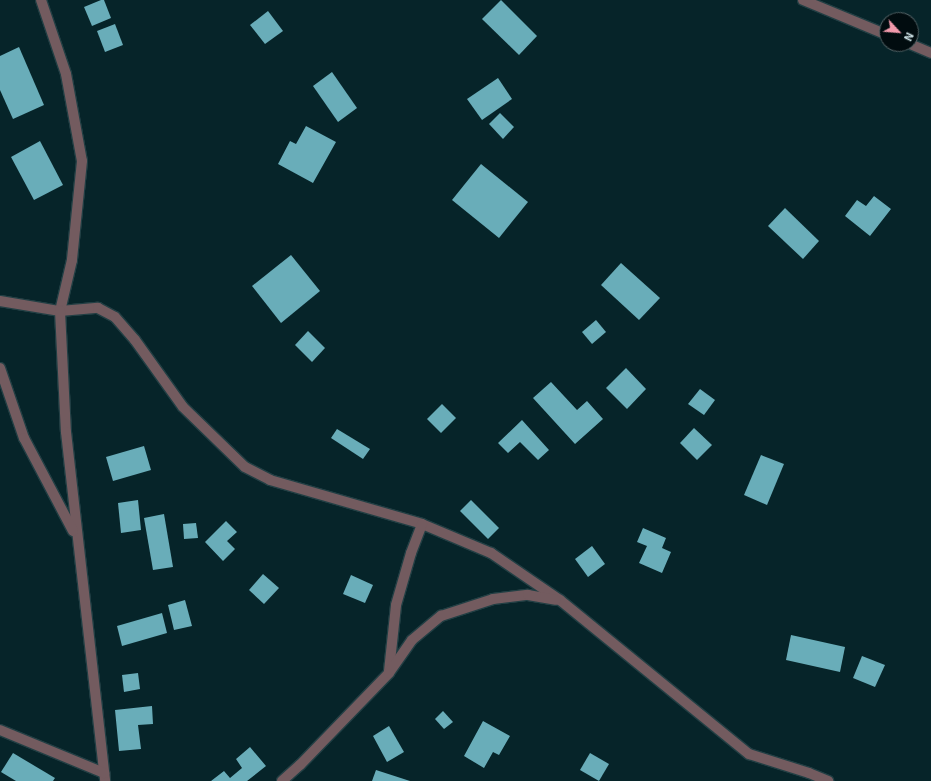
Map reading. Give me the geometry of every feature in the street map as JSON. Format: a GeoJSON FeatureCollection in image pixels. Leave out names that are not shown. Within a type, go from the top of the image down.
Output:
{"type":"FeatureCollection","features":[{"type":"Feature","properties":{"kind":"street"},"geometry":{"type":"LineString","coordinates":[[41,0],[66,74],[82,161],[72,260],[60,311],[66,432],[76,536],[104,777]]}},
{"type":"Feature","properties":{"kind":"street"},"geometry":{"type":"LineString","coordinates":[[802,0],[879,32]]}},
{"type":"Feature","properties":{"kind":"street"},"geometry":{"type":"LineString","coordinates":[[919,48],[931,53]]}},
{"type":"Feature","properties":{"kind":"street"},"geometry":{"type":"LineString","coordinates":[[0,301],[60,311],[98,308],[115,318],[135,340],[184,407],[245,467],[270,480],[422,524],[490,554],[560,600],[748,754],[809,773],[828,781]]}},
{"type":"Feature","properties":{"kind":"street"},"geometry":{"type":"LineString","coordinates":[[0,368],[24,438],[76,536]]}},
{"type":"Feature","properties":{"kind":"street"},"geometry":{"type":"LineString","coordinates":[[389,673],[396,605],[411,553],[422,524]]}},
{"type":"Feature","properties":{"kind":"street"},"geometry":{"type":"LineString","coordinates":[[282,781],[300,765],[389,673],[412,640],[441,616],[493,599],[528,595],[560,600]]}},
{"type":"Feature","properties":{"kind":"street"},"geometry":{"type":"LineString","coordinates":[[0,730],[104,777]]}},
{"type":"Feature","properties":{"kind":"building"},"geometry":{"type":"Polygon","coordinates":[[[104,0],[111,18],[92,26],[84,7],[104,0]]]}},
{"type":"Feature","properties":{"kind":"building"},"geometry":{"type":"Polygon","coordinates":[[[501,0],[537,36],[519,55],[482,19],[501,0]]]}},
{"type":"Feature","properties":{"kind":"building"},"geometry":{"type":"Polygon","coordinates":[[[268,11],[283,31],[265,44],[250,25],[268,11]]]}},
{"type":"Feature","properties":{"kind":"building"},"geometry":{"type":"Polygon","coordinates":[[[115,24],[123,45],[105,52],[97,31],[115,24]]]}},
{"type":"Feature","properties":{"kind":"building"},"geometry":{"type":"Polygon","coordinates":[[[19,47],[44,105],[13,119],[0,90],[0,56],[19,47]]]}},
{"type":"Feature","properties":{"kind":"building"},"geometry":{"type":"Polygon","coordinates":[[[332,72],[357,108],[338,122],[313,86],[332,72]]]}},
{"type":"Feature","properties":{"kind":"building"},"geometry":{"type":"Polygon","coordinates":[[[498,78],[512,99],[482,120],[467,99],[498,78]]]}},
{"type":"Feature","properties":{"kind":"building"},"geometry":{"type":"Polygon","coordinates":[[[500,113],[514,127],[503,139],[489,124],[500,113]]]}},
{"type":"Feature","properties":{"kind":"building"},"geometry":{"type":"Polygon","coordinates":[[[306,126],[336,142],[313,183],[278,164],[290,141],[296,144],[306,126]]]}},
{"type":"Feature","properties":{"kind":"building"},"geometry":{"type":"Polygon","coordinates":[[[40,141],[63,185],[34,200],[11,157],[40,141]]]}},
{"type":"Feature","properties":{"kind":"building"},"geometry":{"type":"Polygon","coordinates":[[[481,164],[528,202],[499,238],[452,200],[481,164]]]}},
{"type":"Feature","properties":{"kind":"building"},"geometry":{"type":"Polygon","coordinates":[[[874,196],[891,209],[870,236],[845,216],[857,200],[866,206],[874,196]]]}},
{"type":"Feature","properties":{"kind":"building"},"geometry":{"type":"Polygon","coordinates":[[[785,208],[819,241],[803,259],[768,226],[785,208]]]}},
{"type":"Feature","properties":{"kind":"building"},"geometry":{"type":"Polygon","coordinates":[[[291,255],[320,291],[281,323],[252,286],[291,255]]]}},
{"type":"Feature","properties":{"kind":"building"},"geometry":{"type":"Polygon","coordinates":[[[621,263],[660,298],[639,320],[601,285],[621,263]]]}},
{"type":"Feature","properties":{"kind":"building"},"geometry":{"type":"Polygon","coordinates":[[[596,320],[606,332],[592,344],[582,332],[596,320]]]}},
{"type":"Feature","properties":{"kind":"building"},"geometry":{"type":"Polygon","coordinates":[[[308,331],[325,348],[312,362],[295,345],[308,331]]]}},
{"type":"Feature","properties":{"kind":"building"},"geometry":{"type":"Polygon","coordinates":[[[626,368],[646,389],[627,409],[606,388],[626,368]]]}},
{"type":"Feature","properties":{"kind":"building"},"geometry":{"type":"Polygon","coordinates":[[[551,382],[577,410],[587,401],[603,419],[575,444],[533,398],[551,382]]]}},
{"type":"Feature","properties":{"kind":"building"},"geometry":{"type":"Polygon","coordinates":[[[700,389],[715,400],[704,415],[688,404],[700,389]]]}},
{"type":"Feature","properties":{"kind":"building"},"geometry":{"type":"Polygon","coordinates":[[[442,404],[456,418],[441,433],[427,419],[442,404]]]}},
{"type":"Feature","properties":{"kind":"building"},"geometry":{"type":"Polygon","coordinates":[[[522,420],[549,450],[538,460],[520,442],[508,453],[498,443],[522,420]]]}},
{"type":"Feature","properties":{"kind":"building"},"geometry":{"type":"Polygon","coordinates":[[[694,428],[712,445],[697,460],[680,443],[694,428]]]}},
{"type":"Feature","properties":{"kind":"building"},"geometry":{"type":"Polygon","coordinates":[[[337,429],[370,449],[363,459],[331,438],[337,429]]]}},
{"type":"Feature","properties":{"kind":"building"},"geometry":{"type":"Polygon","coordinates":[[[144,446],[151,470],[113,481],[106,457],[144,446]]]}},
{"type":"Feature","properties":{"kind":"building"},"geometry":{"type":"Polygon","coordinates":[[[761,455],[784,464],[767,505],[744,495],[761,455]]]}},
{"type":"Feature","properties":{"kind":"building"},"geometry":{"type":"Polygon","coordinates":[[[138,500],[141,530],[121,533],[118,503],[138,500]]]}},
{"type":"Feature","properties":{"kind":"building"},"geometry":{"type":"Polygon","coordinates":[[[471,500],[499,528],[488,539],[460,511],[471,500]]]}},
{"type":"Feature","properties":{"kind":"building"},"geometry":{"type":"Polygon","coordinates":[[[164,514],[173,567],[153,570],[144,518],[164,514]]]}},
{"type":"Feature","properties":{"kind":"building"},"geometry":{"type":"Polygon","coordinates":[[[226,521],[237,532],[227,541],[235,549],[223,561],[205,542],[226,521]]]}},
{"type":"Feature","properties":{"kind":"building"},"geometry":{"type":"Polygon","coordinates":[[[196,523],[198,538],[184,539],[183,524],[196,523]]]}},
{"type":"Feature","properties":{"kind":"building"},"geometry":{"type":"Polygon","coordinates":[[[643,528],[666,538],[662,548],[671,552],[662,573],[639,563],[647,546],[637,542],[643,528]]]}},
{"type":"Feature","properties":{"kind":"building"},"geometry":{"type":"Polygon","coordinates":[[[592,546],[605,564],[588,577],[575,559],[592,546]]]}},
{"type":"Feature","properties":{"kind":"building"},"geometry":{"type":"Polygon","coordinates":[[[263,574],[279,588],[264,604],[249,590],[263,574]]]}},
{"type":"Feature","properties":{"kind":"building"},"geometry":{"type":"Polygon","coordinates":[[[351,575],[373,585],[365,603],[343,594],[351,575]]]}},
{"type":"Feature","properties":{"kind":"building"},"geometry":{"type":"Polygon","coordinates":[[[185,600],[192,626],[174,630],[168,605],[185,600]]]}},
{"type":"Feature","properties":{"kind":"building"},"geometry":{"type":"Polygon","coordinates":[[[162,613],[167,633],[122,646],[117,626],[162,613]]]}},
{"type":"Feature","properties":{"kind":"building"},"geometry":{"type":"Polygon","coordinates":[[[791,635],[845,647],[840,672],[786,660],[791,635]]]}},
{"type":"Feature","properties":{"kind":"building"},"geometry":{"type":"Polygon","coordinates":[[[862,656],[885,665],[875,687],[853,678],[862,656]]]}},
{"type":"Feature","properties":{"kind":"building"},"geometry":{"type":"Polygon","coordinates":[[[138,673],[140,689],[124,692],[122,675],[138,673]]]}},
{"type":"Feature","properties":{"kind":"building"},"geometry":{"type":"Polygon","coordinates":[[[152,706],[153,724],[138,725],[141,749],[119,751],[115,710],[152,706]]]}},
{"type":"Feature","properties":{"kind":"building"},"geometry":{"type":"Polygon","coordinates":[[[443,711],[453,722],[444,729],[435,719],[443,711]]]}},
{"type":"Feature","properties":{"kind":"building"},"geometry":{"type":"Polygon","coordinates":[[[483,721],[510,736],[499,755],[493,752],[484,768],[464,756],[483,721]]]}},
{"type":"Feature","properties":{"kind":"building"},"geometry":{"type":"Polygon","coordinates":[[[389,726],[404,752],[387,762],[373,736],[389,726]]]}},
{"type":"Feature","properties":{"kind":"building"},"geometry":{"type":"Polygon","coordinates":[[[250,747],[266,766],[247,781],[211,781],[224,771],[230,778],[242,768],[236,759],[250,747]]]}},
{"type":"Feature","properties":{"kind":"building"},"geometry":{"type":"Polygon","coordinates":[[[13,753],[55,778],[53,781],[16,781],[1,772],[13,753]]]}},
{"type":"Feature","properties":{"kind":"building"},"geometry":{"type":"Polygon","coordinates":[[[590,753],[609,764],[599,781],[580,770],[590,753]]]}},
{"type":"Feature","properties":{"kind":"building"},"geometry":{"type":"Polygon","coordinates":[[[376,770],[410,781],[372,781],[376,770]]]}}]}
